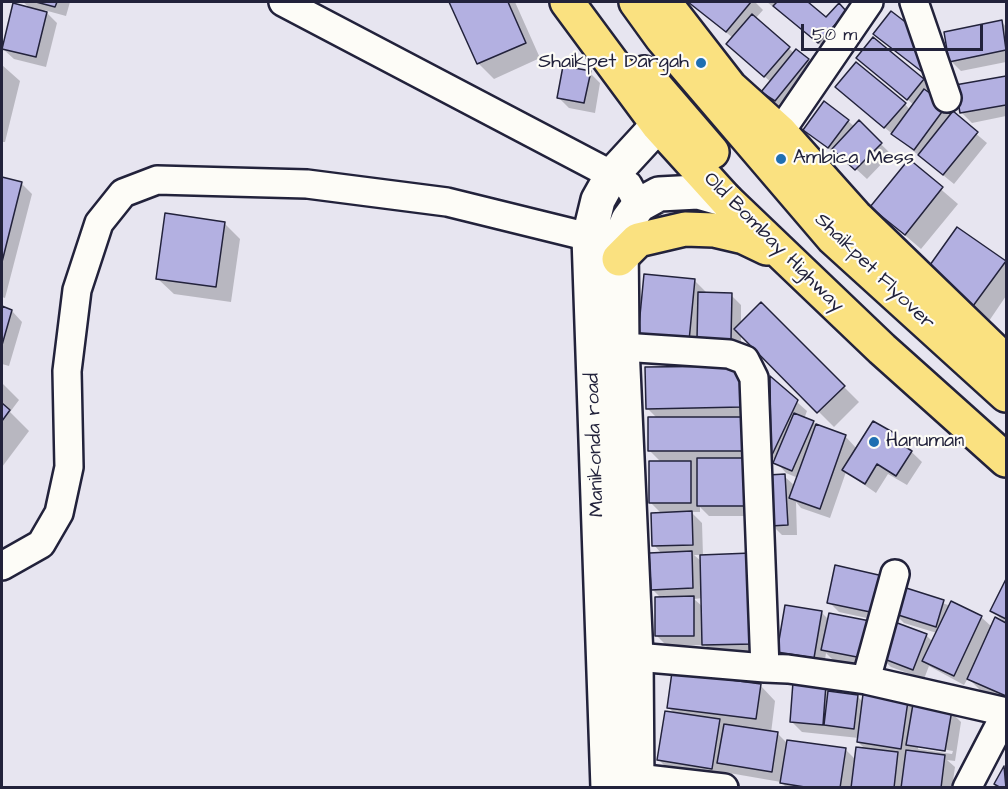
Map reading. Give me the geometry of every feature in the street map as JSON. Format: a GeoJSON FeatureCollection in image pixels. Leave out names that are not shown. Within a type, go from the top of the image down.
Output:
{"type":"FeatureCollection","features":[{"type":"Feature","properties":{"kind":"main road","name":"Old Bombay Highway"},"geometry":{"type":"LineString","coordinates":[[567,2],[658,125],[726,200],[780,253],[1006,460]]}},
{"type":"Feature","properties":{"kind":"main road","name":"Shaikpet Flyover"},"geometry":{"type":"LineString","coordinates":[[594,2],[629,54],[796,246],[1006,436]]}},
{"type":"Feature","properties":{"kind":"main road","name":"Shaikpet Flyover"},"geometry":{"type":"LineString","coordinates":[[636,2],[662,38],[832,238],[1006,395]]}},
{"type":"Feature","properties":{"kind":"main road"},"geometry":{"type":"LineString","coordinates":[[664,2],[730,87],[780,132],[855,216],[1006,362]]}},
{"type":"Feature","properties":{"kind":"main road"},"geometry":{"type":"LineString","coordinates":[[619,259],[638,240],[686,229],[714,230],[744,237],[780,253]]}},
{"type":"Feature","properties":{"kind":"street"},"geometry":{"type":"LineString","coordinates":[[283,2],[612,175],[628,185],[639,205],[659,194],[679,192],[698,192],[726,200]]}},
{"type":"Feature","properties":{"kind":"street"},"geometry":{"type":"LineString","coordinates":[[780,132],[869,2]]}},
{"type":"Feature","properties":{"kind":"street"},"geometry":{"type":"LineString","coordinates":[[914,2],[948,98]]}},
{"type":"Feature","properties":{"kind":"street","name":"Manikonda road"},"geometry":{"type":"LineString","coordinates":[[627,784],[589,237],[598,200],[612,175],[658,125]]}},
{"type":"Feature","properties":{"kind":"street"},"geometry":{"type":"LineString","coordinates":[[2,566],[41,544],[58,513],[69,467],[67,371],[78,290],[99,223],[123,193],[157,180],[307,184],[447,202],[589,237]]}},
{"type":"Feature","properties":{"kind":"street","name":"Manikonda road"},"geometry":{"type":"LineString","coordinates":[[627,784],[636,657],[619,259],[621,237],[628,220],[639,205]]}},
{"type":"Feature","properties":{"kind":"street"},"geometry":{"type":"LineString","coordinates":[[622,347],[729,354],[745,360],[750,367],[754,378],[765,668]]}},
{"type":"Feature","properties":{"kind":"street"},"geometry":{"type":"LineString","coordinates":[[866,680],[895,574]]}},
{"type":"Feature","properties":{"kind":"street"},"geometry":{"type":"LineString","coordinates":[[636,657],[788,669],[866,680],[1006,712],[967,788]]}},
{"type":"Feature","properties":{"kind":"street"},"geometry":{"type":"LineString","coordinates":[[627,784],[724,788]]}},
{"type":"Feature","properties":{"kind":"building"},"geometry":{"type":"Polygon","coordinates":[[[36,2],[57,2],[55,7],[36,2]]]}},
{"type":"Feature","properties":{"kind":"building"},"geometry":{"type":"Polygon","coordinates":[[[449,2],[508,2],[526,43],[477,64],[449,2]]]}},
{"type":"Feature","properties":{"kind":"building"},"geometry":{"type":"Polygon","coordinates":[[[688,2],[751,2],[726,32],[688,2]]]}},
{"type":"Feature","properties":{"kind":"building"},"geometry":{"type":"Polygon","coordinates":[[[777,2],[808,2],[826,17],[839,3],[847,12],[818,43],[773,6],[777,2]]]}},
{"type":"Feature","properties":{"kind":"building"},"geometry":{"type":"Polygon","coordinates":[[[13,3],[47,12],[36,57],[2,49],[13,3]]]}},
{"type":"Feature","properties":{"kind":"building"},"geometry":{"type":"Polygon","coordinates":[[[891,11],[925,37],[915,50],[932,64],[925,74],[873,34],[891,11]]]}},
{"type":"Feature","properties":{"kind":"building"},"geometry":{"type":"Polygon","coordinates":[[[752,14],[790,47],[764,77],[726,44],[752,14]]]}},
{"type":"Feature","properties":{"kind":"building"},"geometry":{"type":"Polygon","coordinates":[[[1002,20],[1006,50],[949,62],[944,32],[1002,20]]]}},
{"type":"Feature","properties":{"kind":"building"},"geometry":{"type":"Polygon","coordinates":[[[873,37],[924,79],[907,100],[856,58],[873,37]]]}},
{"type":"Feature","properties":{"kind":"building"},"geometry":{"type":"Polygon","coordinates":[[[796,49],[809,59],[775,101],[761,92],[796,49]]]}},
{"type":"Feature","properties":{"kind":"building"},"geometry":{"type":"Polygon","coordinates":[[[856,62],[906,103],[884,128],[835,87],[856,62]]]}},
{"type":"Feature","properties":{"kind":"building"},"geometry":{"type":"Polygon","coordinates":[[[563,66],[591,71],[584,103],[557,98],[563,66]]]}},
{"type":"Feature","properties":{"kind":"building"},"geometry":{"type":"Polygon","coordinates":[[[1006,76],[1006,105],[960,113],[955,85],[1006,76]]]}},
{"type":"Feature","properties":{"kind":"building"},"geometry":{"type":"Polygon","coordinates":[[[924,89],[947,105],[914,150],[891,134],[924,89]]]}},
{"type":"Feature","properties":{"kind":"building"},"geometry":{"type":"Polygon","coordinates":[[[824,101],[849,120],[828,148],[803,130],[824,101]]]}},
{"type":"Feature","properties":{"kind":"building"},"geometry":{"type":"Polygon","coordinates":[[[953,111],[978,132],[943,175],[918,155],[953,111]]]}},
{"type":"Feature","properties":{"kind":"building"},"geometry":{"type":"Polygon","coordinates":[[[859,120],[882,143],[855,170],[832,149],[859,120]]]}},
{"type":"Feature","properties":{"kind":"building"},"geometry":{"type":"Polygon","coordinates":[[[909,159],[943,187],[905,235],[870,207],[909,159]]]}},
{"type":"Feature","properties":{"kind":"building"},"geometry":{"type":"Polygon","coordinates":[[[2,177],[22,182],[2,262],[2,177]]]}},
{"type":"Feature","properties":{"kind":"building"},"geometry":{"type":"Polygon","coordinates":[[[165,213],[225,222],[216,287],[156,279],[165,213]]]}},
{"type":"Feature","properties":{"kind":"building"},"geometry":{"type":"Polygon","coordinates":[[[957,227],[1006,261],[973,306],[925,272],[957,227]]]}},
{"type":"Feature","properties":{"kind":"building"},"geometry":{"type":"Polygon","coordinates":[[[644,274],[695,279],[689,341],[638,336],[644,274]]]}},
{"type":"Feature","properties":{"kind":"building"},"geometry":{"type":"Polygon","coordinates":[[[698,292],[732,293],[731,340],[697,339],[698,292]]]}},
{"type":"Feature","properties":{"kind":"building"},"geometry":{"type":"Polygon","coordinates":[[[761,302],[845,386],[817,413],[734,329],[761,302]]]}},
{"type":"Feature","properties":{"kind":"building"},"geometry":{"type":"Polygon","coordinates":[[[2,306],[12,310],[2,345],[2,306]]]}},
{"type":"Feature","properties":{"kind":"building"},"geometry":{"type":"Polygon","coordinates":[[[742,366],[742,407],[646,409],[645,367],[742,366]]]}},
{"type":"Feature","properties":{"kind":"building"},"geometry":{"type":"Polygon","coordinates":[[[770,376],[798,400],[771,457],[770,376]]]}},
{"type":"Feature","properties":{"kind":"building"},"geometry":{"type":"Polygon","coordinates":[[[2,403],[10,410],[2,421],[2,403]]]}},
{"type":"Feature","properties":{"kind":"building"},"geometry":{"type":"Polygon","coordinates":[[[794,413],[814,421],[792,471],[773,463],[794,413]]]}},
{"type":"Feature","properties":{"kind":"building"},"geometry":{"type":"Polygon","coordinates":[[[648,417],[743,417],[743,451],[648,451],[648,417]]]}},
{"type":"Feature","properties":{"kind":"building"},"geometry":{"type":"Polygon","coordinates":[[[873,421],[896,434],[893,439],[912,451],[896,476],[877,464],[865,484],[842,470],[873,421]]]}},
{"type":"Feature","properties":{"kind":"building"},"geometry":{"type":"Polygon","coordinates":[[[816,424],[846,435],[820,509],[789,498],[816,424]]]}},
{"type":"Feature","properties":{"kind":"building"},"geometry":{"type":"Polygon","coordinates":[[[697,458],[745,458],[745,506],[697,506],[697,458]]]}},
{"type":"Feature","properties":{"kind":"building"},"geometry":{"type":"Polygon","coordinates":[[[649,461],[691,461],[691,503],[649,503],[649,461]]]}},
{"type":"Feature","properties":{"kind":"building"},"geometry":{"type":"Polygon","coordinates":[[[785,474],[788,525],[770,526],[768,475],[785,474]]]}},
{"type":"Feature","properties":{"kind":"building"},"geometry":{"type":"Polygon","coordinates":[[[692,511],[693,545],[652,546],[651,513],[692,511]]]}},
{"type":"Feature","properties":{"kind":"building"},"geometry":{"type":"Polygon","coordinates":[[[692,551],[693,588],[651,590],[649,553],[692,551]]]}},
{"type":"Feature","properties":{"kind":"building"},"geometry":{"type":"Polygon","coordinates":[[[751,553],[754,644],[702,645],[700,555],[751,553]]]}},
{"type":"Feature","properties":{"kind":"building"},"geometry":{"type":"Polygon","coordinates":[[[835,565],[883,576],[875,613],[827,603],[835,565]]]}},
{"type":"Feature","properties":{"kind":"building"},"geometry":{"type":"Polygon","coordinates":[[[1006,579],[1006,619],[990,611],[1006,579]]]}},
{"type":"Feature","properties":{"kind":"building"},"geometry":{"type":"Polygon","coordinates":[[[900,586],[944,600],[936,627],[892,613],[900,586]]]}},
{"type":"Feature","properties":{"kind":"building"},"geometry":{"type":"Polygon","coordinates":[[[694,596],[694,636],[655,636],[655,597],[694,596]]]}},
{"type":"Feature","properties":{"kind":"building"},"geometry":{"type":"Polygon","coordinates":[[[951,601],[982,616],[954,676],[922,661],[951,601]]]}},
{"type":"Feature","properties":{"kind":"building"},"geometry":{"type":"Polygon","coordinates":[[[785,605],[822,611],[814,658],[777,652],[785,605]]]}},
{"type":"Feature","properties":{"kind":"building"},"geometry":{"type":"Polygon","coordinates":[[[829,613],[870,621],[862,658],[821,650],[829,613]]]}},
{"type":"Feature","properties":{"kind":"building"},"geometry":{"type":"Polygon","coordinates":[[[995,617],[1006,623],[1006,696],[967,679],[995,617]]]}},
{"type":"Feature","properties":{"kind":"building"},"geometry":{"type":"Polygon","coordinates":[[[892,621],[927,634],[913,670],[879,657],[892,621]]]}},
{"type":"Feature","properties":{"kind":"building"},"geometry":{"type":"Polygon","coordinates":[[[672,672],[761,684],[756,719],[667,708],[672,672]]]}},
{"type":"Feature","properties":{"kind":"building"},"geometry":{"type":"Polygon","coordinates":[[[793,682],[826,684],[823,725],[790,722],[793,682]]]}},
{"type":"Feature","properties":{"kind":"building"},"geometry":{"type":"Polygon","coordinates":[[[828,691],[858,695],[854,729],[824,725],[828,691]]]}},
{"type":"Feature","properties":{"kind":"building"},"geometry":{"type":"Polygon","coordinates":[[[863,694],[908,701],[901,749],[857,742],[863,694]]]}},
{"type":"Feature","properties":{"kind":"building"},"geometry":{"type":"Polygon","coordinates":[[[913,704],[952,710],[945,751],[906,745],[913,704]]]}},
{"type":"Feature","properties":{"kind":"building"},"geometry":{"type":"Polygon","coordinates":[[[665,711],[720,719],[712,769],[657,760],[665,711]]]}},
{"type":"Feature","properties":{"kind":"building"},"geometry":{"type":"Polygon","coordinates":[[[724,724],[778,732],[772,772],[717,763],[724,724]]]}},
{"type":"Feature","properties":{"kind":"building"},"geometry":{"type":"Polygon","coordinates":[[[787,740],[846,748],[840,788],[811,788],[780,783],[787,740]]]}},
{"type":"Feature","properties":{"kind":"building"},"geometry":{"type":"Polygon","coordinates":[[[856,747],[898,752],[894,788],[851,788],[856,747]]]}},
{"type":"Feature","properties":{"kind":"building"},"geometry":{"type":"Polygon","coordinates":[[[906,750],[945,755],[941,788],[901,788],[906,750]]]}},
{"type":"Feature","properties":{"kind":"building"},"geometry":{"type":"Polygon","coordinates":[[[1004,766],[1006,788],[1001,788],[994,784],[1004,766]]]}},
{"type":"Feature","properties":{"kind":"place","name":"Shaikpet Dargah"},"geometry":{"type":"Point","coordinates":[701,63]}},
{"type":"Feature","properties":{"kind":"place","name":"Ambica Mess"},"geometry":{"type":"Point","coordinates":[781,159]}},
{"type":"Feature","properties":{"kind":"place","name":"Hanuman"},"geometry":{"type":"Point","coordinates":[874,442]}}]}
